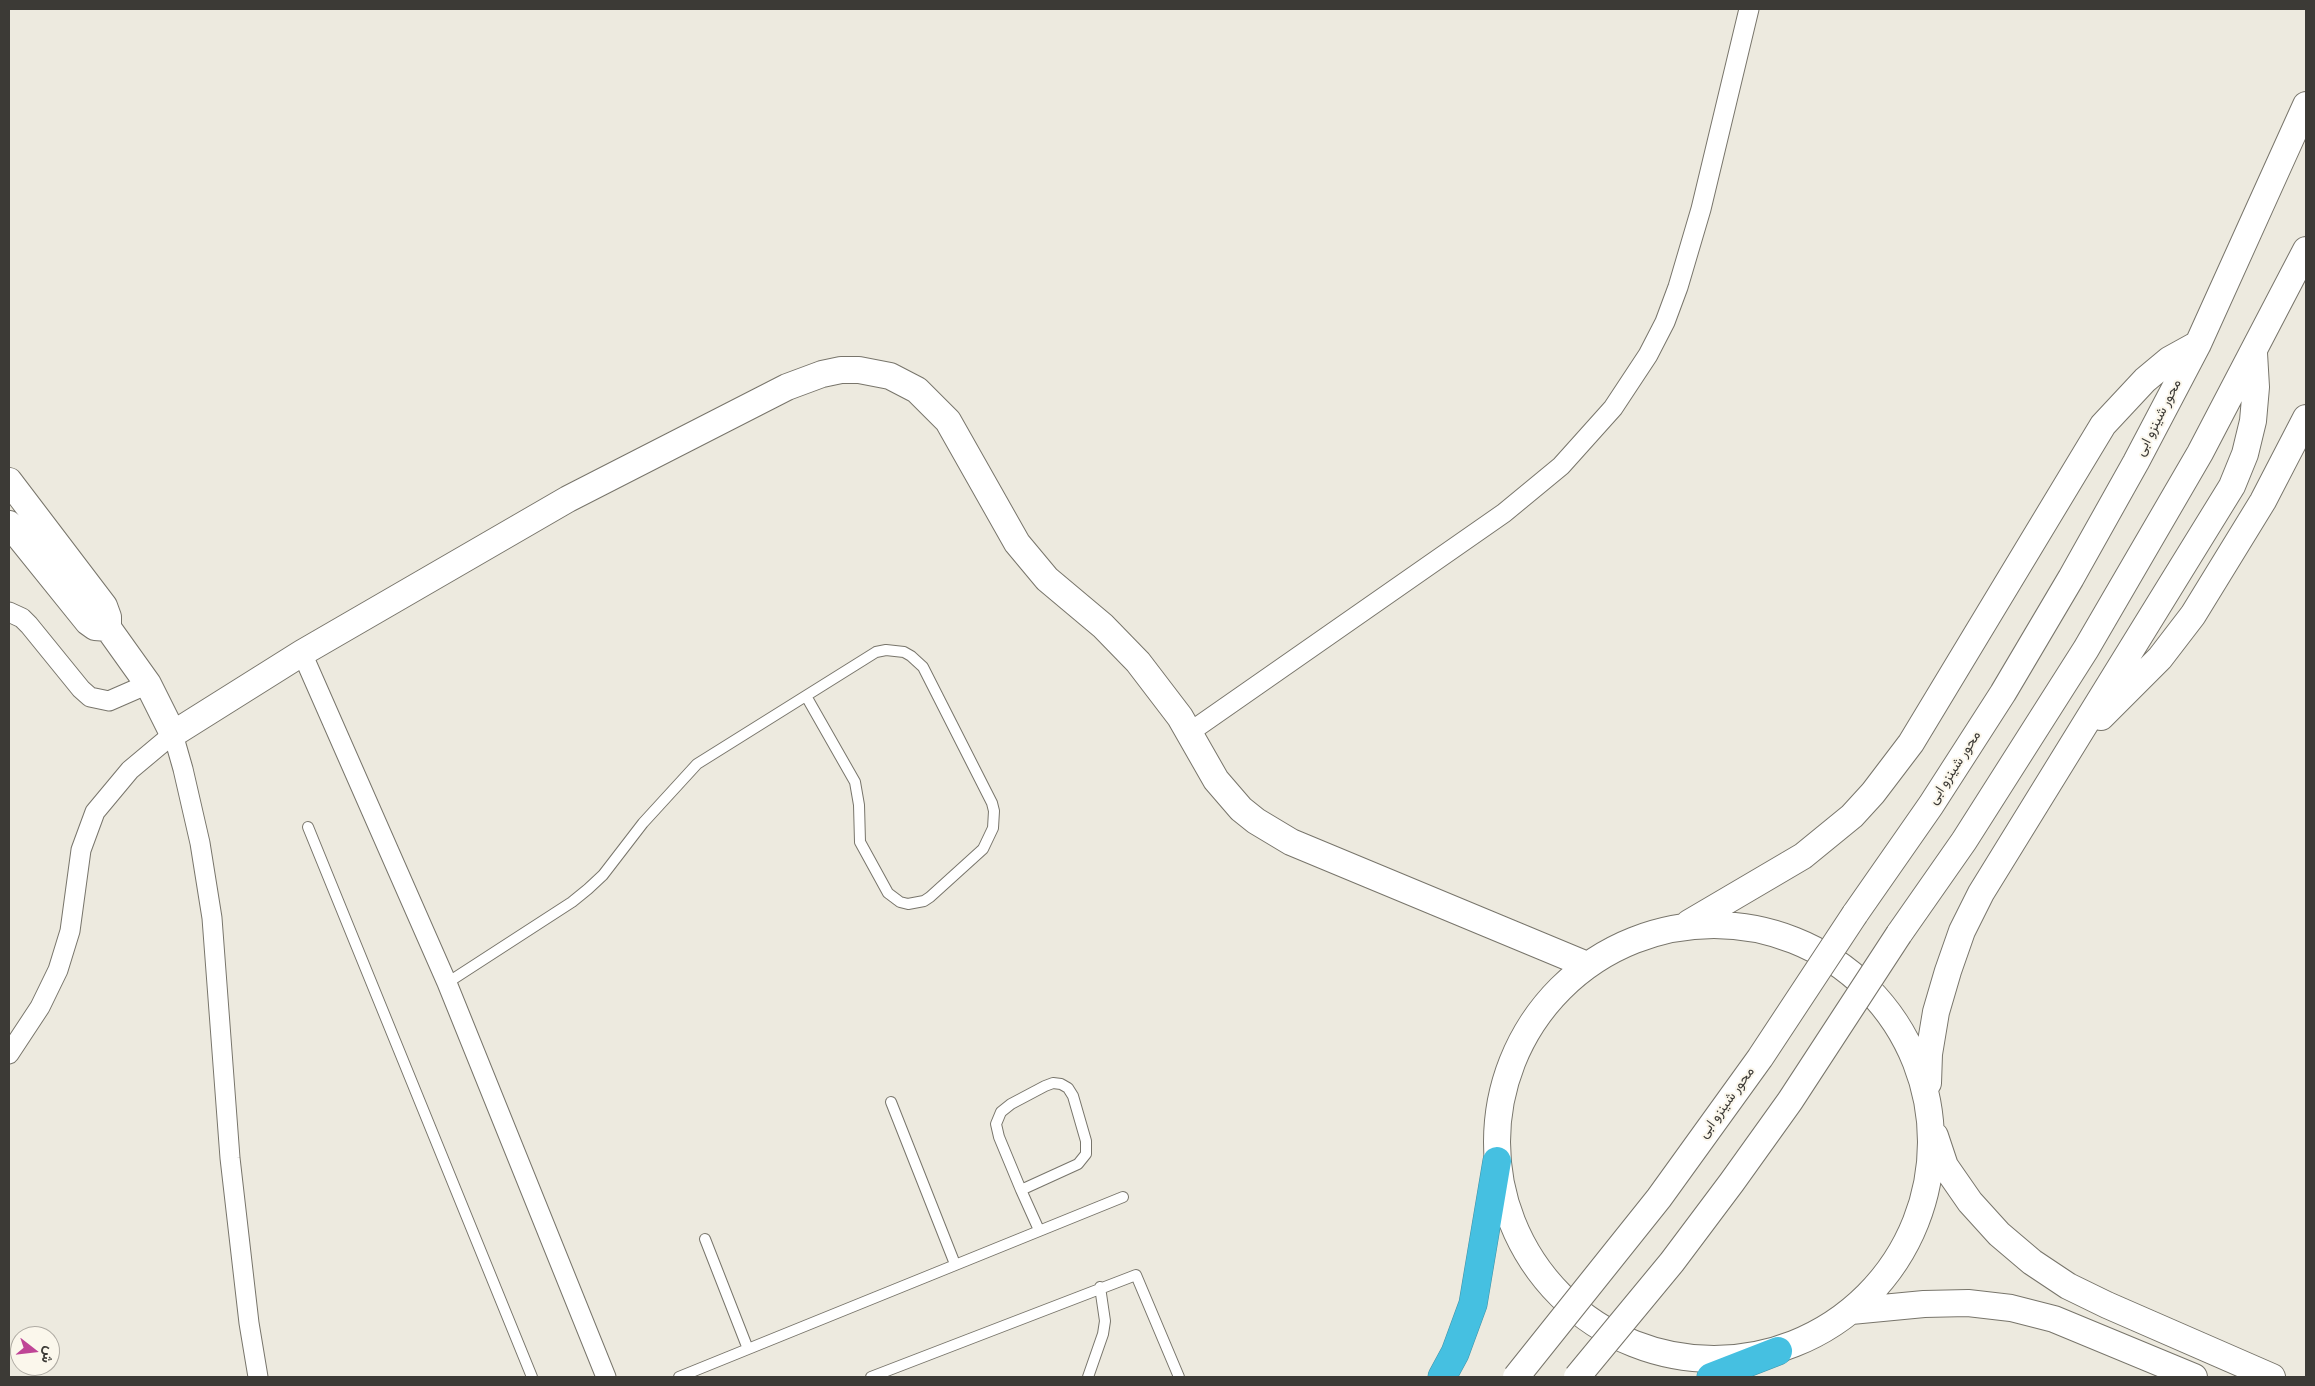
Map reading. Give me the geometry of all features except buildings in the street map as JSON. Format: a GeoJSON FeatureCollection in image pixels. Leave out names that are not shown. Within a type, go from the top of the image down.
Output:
{"type":"FeatureCollection","features":[{"type":"Feature","properties":{"kind":"highway"},"geometry":{"type":"LineString","coordinates":[[1442,1377],[1454,1353],[1473,1304],[1498,1161]]}},
{"type":"Feature","properties":{"kind":"highway"},"geometry":{"type":"LineString","coordinates":[[1711,1377],[1778,1351]]}},
{"type":"Feature","properties":{"kind":"street"},"geometry":{"type":"LineString","coordinates":[[1190,732],[1504,513],[1561,466],[1613,408],[1648,355],[1665,322],[1678,287],[1702,209],[1749,9]]}},
{"type":"Feature","properties":{"kind":"street","name":"محور شينزو ابى"},"geometry":{"type":"LineString","coordinates":[[1516,1377],[1659,1198],[1760,1058],[1855,914],[1931,805],[2013,676],[2136,462],[2198,344],[2306,105]]}},
{"type":"Feature","properties":{"kind":"street"},"geometry":{"type":"LineString","coordinates":[[1577,1377],[1672,1262],[1732,1182],[1812,1068],[1899,934],[1964,841],[2086,649],[2195,461],[2254,353],[2306,250]]}},
{"type":"Feature","properties":{"kind":"street"},"geometry":{"type":"LineString","coordinates":[[1682,926],[1804,856],[1834,832],[1874,793],[1911,743],[2103,425],[2145,380],[2169,360],[2198,344]]}},
{"type":"Feature","properties":{"kind":"street"},"geometry":{"type":"LineString","coordinates":[[1927,1097],[1930,1054],[1936,1012],[1962,931],[1981,893],[2232,486],[2245,454],[2253,421],[2256,387],[2254,353]]}},
{"type":"Feature","properties":{"kind":"street"},"geometry":{"type":"LineString","coordinates":[[9,1054],[40,1007],[58,970],[70,931],[81,850],[95,812],[130,770],[173,734],[302,653],[568,499],[805,379],[822,374],[860,370],[875,371],[903,382],[928,399],[948,421],[984,482],[1004,524],[1031,562],[1047,579],[1121,644],[1154,681],[1190,732],[1216,780],[1231,798],[1256,821],[1309,850],[1587,965]]}},
{"type":"Feature","properties":{"kind":"street"},"geometry":{"type":"LineString","coordinates":[[2081,733],[2142,678],[2182,629],[2229,558],[2263,501],[2306,418]]}},
{"type":"Feature","properties":{"kind":"street"},"geometry":{"type":"LineString","coordinates":[[9,480],[104,606],[108,616],[108,628],[148,684],[173,734],[184,768],[200,843],[212,918],[230,1158],[249,1323],[258,1377]]}},
{"type":"Feature","properties":{"kind":"street"},"geometry":{"type":"LineString","coordinates":[[9,524],[88,622],[95,627],[108,628]]}},
{"type":"Feature","properties":{"kind":"street"},"geometry":{"type":"LineString","coordinates":[[9,612],[22,618],[29,625],[81,689],[90,697],[109,701],[148,684]]}},
{"type":"Feature","properties":{"kind":"street"},"geometry":{"type":"LineString","coordinates":[[302,653],[447,984],[606,1377]]}},
{"type":"Feature","properties":{"kind":"street"},"geometry":{"type":"LineString","coordinates":[[1714,924],[1768,931],[1810,946],[1840,964],[1874,994],[1896,1022],[1909,1046],[1927,1097],[1931,1124],[1928,1184],[1920,1213],[1908,1241],[1892,1267],[1873,1291],[1828,1328],[1804,1341],[1778,1351],[1739,1359],[1690,1359],[1660,1354],[1632,1345],[1597,1326],[1558,1295],[1539,1272],[1523,1247],[1502,1191],[1498,1161],[1498,1116],[1506,1079],[1518,1048],[1545,1006],[1567,982],[1587,965],[1620,945],[1682,926],[1714,924]]}},
{"type":"Feature","properties":{"kind":"street"},"geometry":{"type":"LineString","coordinates":[[1931,1124],[1945,1166],[1970,1202],[1999,1234],[2032,1262],[2068,1286],[2106,1305],[2272,1377]]}},
{"type":"Feature","properties":{"kind":"street"},"geometry":{"type":"LineString","coordinates":[[1851,1311],[1950,1304],[2011,1308],[2054,1319],[2194,1377]]}},
{"type":"Feature","properties":{"kind":"street"},"geometry":{"type":"LineString","coordinates":[[2142,1356],[2162,1377]]}},
{"type":"Feature","properties":{"kind":"lane"},"geometry":{"type":"LineString","coordinates":[[447,984],[572,902],[588,889],[603,875],[643,823],[697,764],[876,652],[895,650],[912,656],[927,674],[992,803],[994,820],[991,837],[983,849],[924,901],[908,904],[893,898],[862,850],[858,834],[859,805],[855,782],[806,696]]}},
{"type":"Feature","properties":{"kind":"lane"},"geometry":{"type":"LineString","coordinates":[[308,827],[532,1377]]}},
{"type":"Feature","properties":{"kind":"lane"},"geometry":{"type":"LineString","coordinates":[[1021,1190],[1078,1164],[1086,1154],[1086,1141],[1073,1096],[1068,1088],[1061,1084],[1053,1083],[1044,1086],[1011,1104],[1001,1112],[998,1118],[997,1131],[1021,1190],[1039,1230]]}},
{"type":"Feature","properties":{"kind":"lane"},"geometry":{"type":"LineString","coordinates":[[891,1102],[955,1264]]}},
{"type":"Feature","properties":{"kind":"lane"},"geometry":{"type":"LineString","coordinates":[[679,1377],[1123,1197]]}},
{"type":"Feature","properties":{"kind":"lane"},"geometry":{"type":"LineString","coordinates":[[705,1240],[748,1349]]}},
{"type":"Feature","properties":{"kind":"lane"},"geometry":{"type":"LineString","coordinates":[[871,1377],[1100,1287],[1136,1275],[1179,1377]]}},
{"type":"Feature","properties":{"kind":"lane"},"geometry":{"type":"LineString","coordinates":[[1088,1377],[1105,1320],[1100,1287]]}}]}
